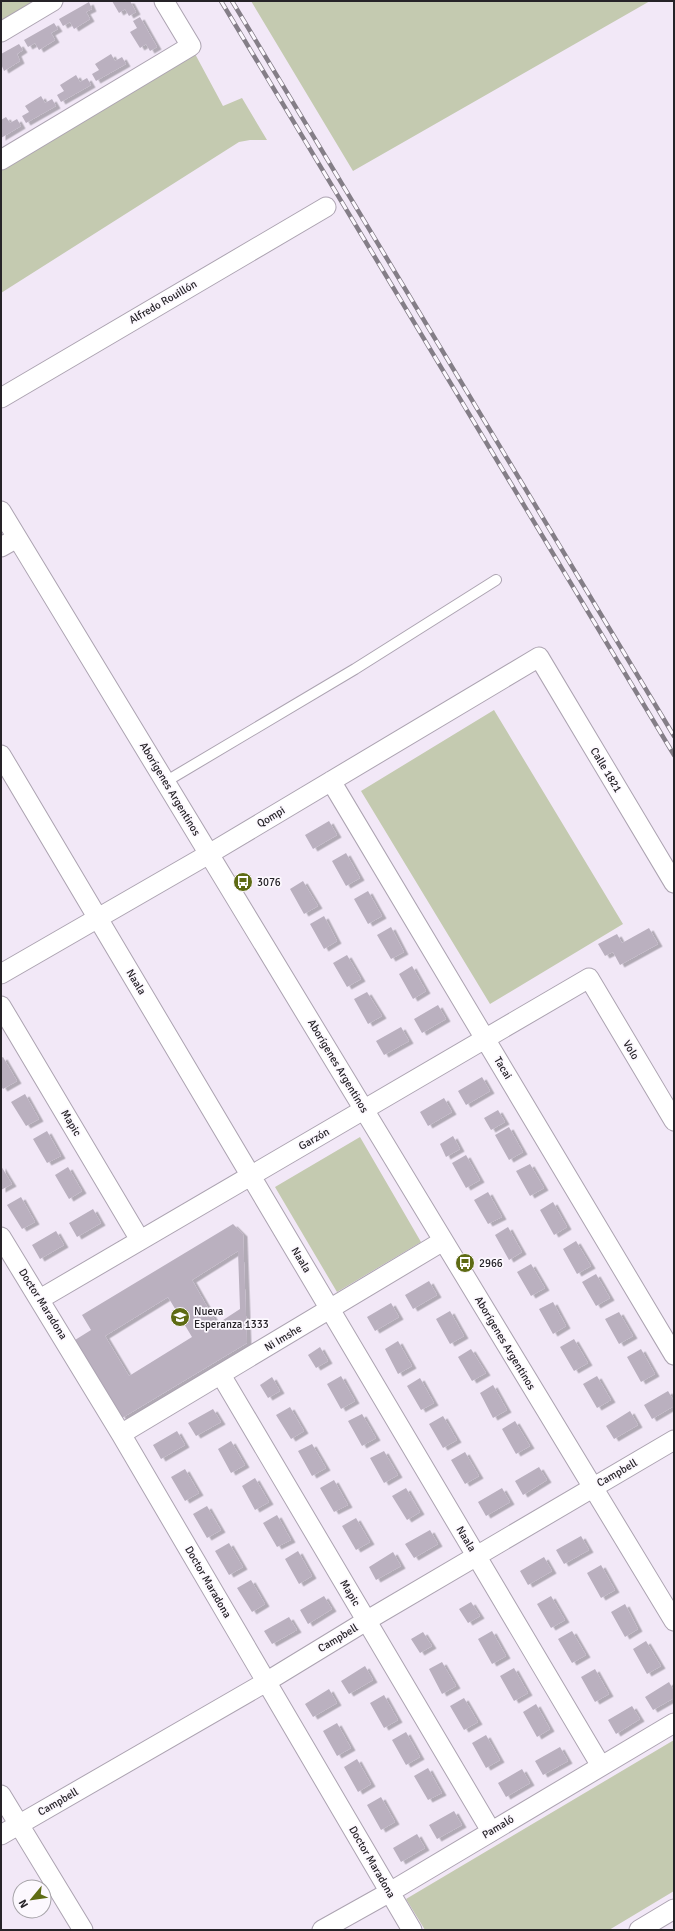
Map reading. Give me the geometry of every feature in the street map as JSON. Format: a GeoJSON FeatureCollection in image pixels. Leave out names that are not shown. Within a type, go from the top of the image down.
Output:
{"type":"FeatureCollection","features":[{"type":"Feature","properties":{"kind":"street"},"geometry":{"type":"LineString","coordinates":[[1,32],[53,1]]}},
{"type":"Feature","properties":{"kind":"street"},"geometry":{"type":"LineString","coordinates":[[1,160],[191,46],[164,1]]}},
{"type":"Feature","properties":{"kind":"street","name":"Alfredo Rouillón"},"geometry":{"type":"LineString","coordinates":[[1,398],[326,207]]}},
{"type":"Feature","properties":{"kind":"street","name":"Aborígenes Argentinos"},"geometry":{"type":"LineString","coordinates":[[1,511],[593,1488],[671,1609]]}},
{"type":"Feature","properties":{"kind":"street"},"geometry":{"type":"LineString","coordinates":[[1,547],[17,538]]}},
{"type":"Feature","properties":{"kind":"street","name":"Qompi"},"geometry":{"type":"LineString","coordinates":[[1,974],[209,854],[539,657]]}},
{"type":"Feature","properties":{"kind":"street","name":"Calle 1821"},"geometry":{"type":"LineString","coordinates":[[539,657],[674,883]]}},
{"type":"Feature","properties":{"kind":"street","name":"Naala"},"geometry":{"type":"LineString","coordinates":[[1,755],[601,1766]]}},
{"type":"Feature","properties":{"kind":"street","name":"Tacai"},"geometry":{"type":"LineString","coordinates":[[331,781],[674,1354]]}},
{"type":"Feature","properties":{"kind":"street","name":"Garzón"},"geometry":{"type":"LineString","coordinates":[[40,1299],[589,978]]}},
{"type":"Feature","properties":{"kind":"street","name":"Volo"},"geometry":{"type":"LineString","coordinates":[[589,978],[674,1121]]}},
{"type":"Feature","properties":{"kind":"street","name":"Mapic"},"geometry":{"type":"LineString","coordinates":[[1,1006],[140,1240]]}},
{"type":"Feature","properties":{"kind":"street","name":"Doctor Maradona"},"geometry":{"type":"LineString","coordinates":[[1,1237],[121,1434],[412,1930]]}},
{"type":"Feature","properties":{"kind":"street","name":"Ni Imshe"},"geometry":{"type":"LineString","coordinates":[[121,1434],[443,1241]]}},
{"type":"Feature","properties":{"kind":"street","name":"Mapic"},"geometry":{"type":"LineString","coordinates":[[221,1375],[491,1831]]}},
{"type":"Feature","properties":{"kind":"street","name":"Campbell"},"geometry":{"type":"LineString","coordinates":[[1,1835],[266,1682],[366,1621],[674,1440]]}},
{"type":"Feature","properties":{"kind":"street","name":"Pamaló"},"geometry":{"type":"LineString","coordinates":[[322,1930],[390,1892],[674,1723]]}},
{"type":"Feature","properties":{"kind":"street"},"geometry":{"type":"LineString","coordinates":[[1,1795],[83,1930]]}},
{"type":"Feature","properties":{"kind":"street"},"geometry":{"type":"LineString","coordinates":[[639,1930],[674,1909]]}},
{"type":"Feature","properties":{"kind":"lane"},"geometry":{"type":"LineString","coordinates":[[165,782],[355,668],[496,580]]}},
{"type":"Feature","properties":{"kind":"green space"},"geometry":{"type":"Polygon","coordinates":[[[1,1],[35,1],[1,21],[1,1]]]}},
{"type":"Feature","properties":{"kind":"green space"},"geometry":{"type":"Polygon","coordinates":[[[251,1],[650,1],[353,171],[251,1]]]}},
{"type":"Feature","properties":{"kind":"green space"},"geometry":{"type":"Polygon","coordinates":[[[194,52],[223,106],[242,98],[267,140],[250,140],[239,142],[1,293],[1,165],[194,52]]]}},
{"type":"Feature","properties":{"kind":"green space"},"geometry":{"type":"Polygon","coordinates":[[[494,710],[623,924],[490,1004],[361,791],[494,710]]]}},
{"type":"Feature","properties":{"kind":"green space"},"geometry":{"type":"Polygon","coordinates":[[[360,1137],[421,1242],[337,1292],[275,1187],[360,1137]]]}},
{"type":"Feature","properties":{"kind":"green space"},"geometry":{"type":"Polygon","coordinates":[[[674,1740],[674,1891],[609,1930],[425,1930],[406,1899],[674,1740]]]}},
{"type":"Feature","properties":{"kind":"building"},"geometry":{"type":"Polygon","coordinates":[[[112,1],[130,1],[136,12],[129,16],[125,9],[119,13],[112,1]]]}},
{"type":"Feature","properties":{"kind":"building"},"geometry":{"type":"Polygon","coordinates":[[[89,2],[92,9],[86,12],[90,19],[74,29],[70,22],[63,26],[59,19],[89,2]]]}},
{"type":"Feature","properties":{"kind":"building"},"geometry":{"type":"Polygon","coordinates":[[[140,17],[157,47],[150,51],[146,44],[140,48],[130,32],[137,28],[133,21],[140,17]]]}},
{"type":"Feature","properties":{"kind":"building"},"geometry":{"type":"Polygon","coordinates":[[[54,23],[58,29],[51,33],[55,40],[39,50],[35,43],[28,47],[24,40],[54,23]]]}},
{"type":"Feature","properties":{"kind":"building"},"geometry":{"type":"Polygon","coordinates":[[[19,44],[23,50],[17,54],[20,61],[4,71],[1,64],[1,54],[19,44]]]}},
{"type":"Feature","properties":{"kind":"building"},"geometry":{"type":"Polygon","coordinates":[[[111,54],[115,61],[122,57],[126,64],[96,81],[92,74],[99,70],[95,64],[111,54]]]}},
{"type":"Feature","properties":{"kind":"building"},"geometry":{"type":"Polygon","coordinates":[[[76,75],[80,82],[87,78],[91,85],[61,102],[57,95],[64,91],[60,85],[76,75]]]}},
{"type":"Feature","properties":{"kind":"building"},"geometry":{"type":"Polygon","coordinates":[[[41,96],[45,103],[52,99],[56,106],[26,123],[22,116],[29,112],[25,106],[41,96]]]}},
{"type":"Feature","properties":{"kind":"building"},"geometry":{"type":"Polygon","coordinates":[[[6,117],[10,123],[17,119],[21,126],[1,138],[1,120],[6,117]]]}},
{"type":"Feature","properties":{"kind":"building"},"geometry":{"type":"Polygon","coordinates":[[[329,821],[337,835],[313,849],[305,835],[329,821]]]}},
{"type":"Feature","properties":{"kind":"building"},"geometry":{"type":"Polygon","coordinates":[[[346,853],[360,878],[346,886],[332,861],[346,853]]]}},
{"type":"Feature","properties":{"kind":"building"},"geometry":{"type":"Polygon","coordinates":[[[303,881],[318,906],[304,914],[290,889],[303,881]]]}},
{"type":"Feature","properties":{"kind":"building"},"geometry":{"type":"Polygon","coordinates":[[[368,891],[382,916],[368,924],[354,899],[368,891]]]}},
{"type":"Feature","properties":{"kind":"building"},"geometry":{"type":"Polygon","coordinates":[[[324,916],[337,941],[324,949],[310,924],[324,916]]]}},
{"type":"Feature","properties":{"kind":"building"},"geometry":{"type":"Polygon","coordinates":[[[391,927],[404,952],[391,959],[377,935],[391,927]]]}},
{"type":"Feature","properties":{"kind":"building"},"geometry":{"type":"Polygon","coordinates":[[[649,928],[658,944],[620,965],[613,952],[605,956],[598,944],[617,934],[622,943],[649,928]]]}},
{"type":"Feature","properties":{"kind":"building"},"geometry":{"type":"Polygon","coordinates":[[[347,955],[361,979],[347,987],[333,963],[347,955]]]}},
{"type":"Feature","properties":{"kind":"building"},"geometry":{"type":"Polygon","coordinates":[[[412,966],[426,991],[413,999],[399,974],[412,966]]]}},
{"type":"Feature","properties":{"kind":"building"},"geometry":{"type":"Polygon","coordinates":[[[367,992],[382,1016],[368,1024],[354,999],[367,992]]]}},
{"type":"Feature","properties":{"kind":"building"},"geometry":{"type":"Polygon","coordinates":[[[438,1005],[446,1019],[422,1033],[414,1019],[438,1005]]]}},
{"type":"Feature","properties":{"kind":"building"},"geometry":{"type":"Polygon","coordinates":[[[401,1027],[409,1041],[384,1055],[376,1041],[401,1027]]]}},
{"type":"Feature","properties":{"kind":"building"},"geometry":{"type":"Polygon","coordinates":[[[3,1057],[17,1081],[3,1089],[1,1086],[1,1058],[3,1057]]]}},
{"type":"Feature","properties":{"kind":"building"},"geometry":{"type":"Polygon","coordinates":[[[482,1077],[490,1091],[466,1105],[458,1091],[482,1077]]]}},
{"type":"Feature","properties":{"kind":"building"},"geometry":{"type":"Polygon","coordinates":[[[25,1094],[39,1119],[26,1126],[11,1102],[25,1094]]]}},
{"type":"Feature","properties":{"kind":"building"},"geometry":{"type":"Polygon","coordinates":[[[444,1098],[452,1112],[428,1126],[420,1112],[444,1098]]]}},
{"type":"Feature","properties":{"kind":"building"},"geometry":{"type":"Polygon","coordinates":[[[498,1110],[505,1122],[491,1130],[484,1118],[498,1110]]]}},
{"type":"Feature","properties":{"kind":"building"},"geometry":{"type":"Polygon","coordinates":[[[509,1127],[523,1152],[509,1160],[495,1135],[509,1127]]]}},
{"type":"Feature","properties":{"kind":"building"},"geometry":{"type":"Polygon","coordinates":[[[47,1131],[61,1156],[47,1163],[33,1139],[47,1131]]]}},
{"type":"Feature","properties":{"kind":"building"},"geometry":{"type":"Polygon","coordinates":[[[453,1136],[460,1149],[446,1157],[440,1144],[453,1136]]]}},
{"type":"Feature","properties":{"kind":"building"},"geometry":{"type":"Polygon","coordinates":[[[466,1155],[480,1180],[466,1188],[452,1163],[466,1155]]]}},
{"type":"Feature","properties":{"kind":"building"},"geometry":{"type":"Polygon","coordinates":[[[530,1164],[544,1188],[530,1196],[516,1171],[530,1164]]]}},
{"type":"Feature","properties":{"kind":"building"},"geometry":{"type":"Polygon","coordinates":[[[1,1166],[12,1184],[1,1190],[1,1166]]]}},
{"type":"Feature","properties":{"kind":"building"},"geometry":{"type":"Polygon","coordinates":[[[68,1167],[82,1191],[69,1199],[55,1175],[68,1167]]]}},
{"type":"Feature","properties":{"kind":"building"},"geometry":{"type":"Polygon","coordinates":[[[488,1192],[502,1217],[488,1224],[474,1200],[488,1192]]]}},
{"type":"Feature","properties":{"kind":"building"},"geometry":{"type":"Polygon","coordinates":[[[21,1197],[35,1222],[22,1229],[7,1205],[21,1197]]]}},
{"type":"Feature","properties":{"kind":"building"},"geometry":{"type":"Polygon","coordinates":[[[553,1202],[567,1227],[554,1235],[540,1210],[553,1202]]]}},
{"type":"Feature","properties":{"kind":"building"},"geometry":{"type":"Polygon","coordinates":[[[93,1209],[101,1223],[77,1237],[69,1223],[93,1209]]]}},
{"type":"Feature","properties":{"kind":"building"},"geometry":{"type":"Polygon","coordinates":[[[233,1224],[243,1234],[247,1343],[122,1418],[75,1340],[91,1330],[82,1315],[233,1224]],[[238,1251],[192,1280],[217,1324],[240,1309],[238,1251]],[[168,1297],[105,1336],[129,1376],[192,1337],[168,1297]]]}},
{"type":"Feature","properties":{"kind":"building"},"geometry":{"type":"Polygon","coordinates":[[[508,1227],[522,1252],[509,1260],[495,1235],[508,1227]]]}},
{"type":"Feature","properties":{"kind":"building"},"geometry":{"type":"Polygon","coordinates":[[[56,1231],[64,1245],[40,1259],[32,1245],[56,1231]]]}},
{"type":"Feature","properties":{"kind":"building"},"geometry":{"type":"Polygon","coordinates":[[[576,1241],[591,1266],[577,1274],[563,1249],[576,1241]]]}},
{"type":"Feature","properties":{"kind":"building"},"geometry":{"type":"Polygon","coordinates":[[[531,1264],[545,1288],[531,1296],[517,1272],[531,1264]]]}},
{"type":"Feature","properties":{"kind":"building"},"geometry":{"type":"Polygon","coordinates":[[[596,1274],[610,1298],[596,1306],[582,1282],[596,1274]]]}},
{"type":"Feature","properties":{"kind":"building"},"geometry":{"type":"Polygon","coordinates":[[[429,1281],[437,1295],[413,1309],[405,1295],[429,1281]]]}},
{"type":"Feature","properties":{"kind":"building"},"geometry":{"type":"Polygon","coordinates":[[[553,1302],[566,1326],[553,1334],[539,1309],[553,1302]]]}},
{"type":"Feature","properties":{"kind":"building"},"geometry":{"type":"Polygon","coordinates":[[[391,1303],[399,1317],[375,1331],[367,1317],[391,1303]]]}},
{"type":"Feature","properties":{"kind":"building"},"geometry":{"type":"Polygon","coordinates":[[[450,1311],[464,1336],[450,1344],[436,1319],[450,1311]]]}},
{"type":"Feature","properties":{"kind":"building"},"geometry":{"type":"Polygon","coordinates":[[[619,1312],[633,1336],[619,1344],[605,1319],[619,1312]]]}},
{"type":"Feature","properties":{"kind":"building"},"geometry":{"type":"Polygon","coordinates":[[[574,1339],[588,1363],[574,1371],[560,1347],[574,1339]]]}},
{"type":"Feature","properties":{"kind":"building"},"geometry":{"type":"Polygon","coordinates":[[[398,1341],[412,1366],[398,1374],[385,1349],[398,1341]]]}},
{"type":"Feature","properties":{"kind":"building"},"geometry":{"type":"Polygon","coordinates":[[[320,1347],[328,1361],[316,1368],[308,1355],[320,1347]]]}},
{"type":"Feature","properties":{"kind":"building"},"geometry":{"type":"Polygon","coordinates":[[[471,1349],[486,1373],[472,1381],[458,1357],[471,1349]]]}},
{"type":"Feature","properties":{"kind":"building"},"geometry":{"type":"Polygon","coordinates":[[[641,1349],[655,1374],[641,1382],[627,1357],[641,1349]]]}},
{"type":"Feature","properties":{"kind":"building"},"geometry":{"type":"Polygon","coordinates":[[[341,1376],[355,1401],[341,1409],[327,1384],[341,1376]]]}},
{"type":"Feature","properties":{"kind":"building"},"geometry":{"type":"Polygon","coordinates":[[[597,1376],[611,1400],[597,1408],[583,1384],[597,1376]]]}},
{"type":"Feature","properties":{"kind":"building"},"geometry":{"type":"Polygon","coordinates":[[[272,1377],[280,1391],[268,1398],[260,1385],[272,1377]]]}},
{"type":"Feature","properties":{"kind":"building"},"geometry":{"type":"Polygon","coordinates":[[[420,1378],[434,1403],[421,1410],[407,1386],[420,1378]]]}},
{"type":"Feature","properties":{"kind":"building"},"geometry":{"type":"Polygon","coordinates":[[[493,1385],[507,1410],[493,1418],[480,1393],[493,1385]]]}},
{"type":"Feature","properties":{"kind":"building"},"geometry":{"type":"Polygon","coordinates":[[[668,1391],[674,1401],[674,1406],[652,1419],[644,1405],[668,1391]]]}},
{"type":"Feature","properties":{"kind":"building"},"geometry":{"type":"Polygon","coordinates":[[[290,1407],[304,1431],[291,1439],[276,1415],[290,1407]]]}},
{"type":"Feature","properties":{"kind":"building"},"geometry":{"type":"Polygon","coordinates":[[[213,1409],[221,1422],[196,1436],[188,1423],[213,1409]]]}},
{"type":"Feature","properties":{"kind":"building"},"geometry":{"type":"Polygon","coordinates":[[[630,1411],[638,1425],[614,1439],[606,1426],[630,1411]]]}},
{"type":"Feature","properties":{"kind":"building"},"geometry":{"type":"Polygon","coordinates":[[[362,1414],[376,1438],[362,1446],[348,1421],[362,1414]]]}},
{"type":"Feature","properties":{"kind":"building"},"geometry":{"type":"Polygon","coordinates":[[[443,1416],[457,1440],[443,1448],[429,1424],[443,1416]]]}},
{"type":"Feature","properties":{"kind":"building"},"geometry":{"type":"Polygon","coordinates":[[[515,1421],[530,1446],[516,1454],[502,1429],[515,1421]]]}},
{"type":"Feature","properties":{"kind":"building"},"geometry":{"type":"Polygon","coordinates":[[[177,1431],[185,1445],[161,1459],[153,1445],[177,1431]]]}},
{"type":"Feature","properties":{"kind":"building"},"geometry":{"type":"Polygon","coordinates":[[[231,1441],[245,1465],[231,1473],[218,1449],[231,1441]]]}},
{"type":"Feature","properties":{"kind":"building"},"geometry":{"type":"Polygon","coordinates":[[[312,1444],[326,1468],[312,1476],[298,1451],[312,1444]]]}},
{"type":"Feature","properties":{"kind":"building"},"geometry":{"type":"Polygon","coordinates":[[[384,1451],[398,1475],[384,1483],[370,1458],[384,1451]]]}},
{"type":"Feature","properties":{"kind":"building"},"geometry":{"type":"Polygon","coordinates":[[[465,1452],[479,1476],[465,1484],[451,1460],[465,1452]]]}},
{"type":"Feature","properties":{"kind":"building"},"geometry":{"type":"Polygon","coordinates":[[[539,1467],[547,1480],[523,1495],[515,1481],[539,1467]]]}},
{"type":"Feature","properties":{"kind":"building"},"geometry":{"type":"Polygon","coordinates":[[[185,1469],[199,1493],[185,1501],[171,1477],[185,1469]]]}},
{"type":"Feature","properties":{"kind":"building"},"geometry":{"type":"Polygon","coordinates":[[[255,1478],[269,1502],[255,1510],[242,1486],[255,1478]]]}},
{"type":"Feature","properties":{"kind":"building"},"geometry":{"type":"Polygon","coordinates":[[[334,1480],[348,1505],[334,1512],[320,1488],[334,1480]]]}},
{"type":"Feature","properties":{"kind":"building"},"geometry":{"type":"Polygon","coordinates":[[[406,1488],[420,1512],[407,1520],[392,1496],[406,1488]]]}},
{"type":"Feature","properties":{"kind":"building"},"geometry":{"type":"Polygon","coordinates":[[[502,1488],[510,1502],[486,1516],[478,1502],[502,1488]]]}},
{"type":"Feature","properties":{"kind":"building"},"geometry":{"type":"Polygon","coordinates":[[[207,1506],[221,1530],[207,1538],[193,1514],[207,1506]]]}},
{"type":"Feature","properties":{"kind":"building"},"geometry":{"type":"Polygon","coordinates":[[[277,1515],[291,1540],[277,1547],[263,1523],[277,1515]]]}},
{"type":"Feature","properties":{"kind":"building"},"geometry":{"type":"Polygon","coordinates":[[[356,1518],[370,1542],[356,1550],[342,1526],[356,1518]]]}},
{"type":"Feature","properties":{"kind":"building"},"geometry":{"type":"Polygon","coordinates":[[[430,1530],[438,1544],[414,1558],[405,1544],[430,1530]]]}},
{"type":"Feature","properties":{"kind":"building"},"geometry":{"type":"Polygon","coordinates":[[[581,1536],[589,1550],[564,1564],[556,1550],[581,1536]]]}},
{"type":"Feature","properties":{"kind":"building"},"geometry":{"type":"Polygon","coordinates":[[[229,1543],[243,1567],[229,1575],[215,1551],[229,1543]]]}},
{"type":"Feature","properties":{"kind":"building"},"geometry":{"type":"Polygon","coordinates":[[[298,1551],[312,1576],[299,1584],[285,1559],[298,1551]]]}},
{"type":"Feature","properties":{"kind":"building"},"geometry":{"type":"Polygon","coordinates":[[[393,1552],[401,1566],[376,1580],[369,1567],[393,1552]]]}},
{"type":"Feature","properties":{"kind":"building"},"geometry":{"type":"Polygon","coordinates":[[[544,1557],[552,1571],[528,1585],[520,1571],[544,1557]]]}},
{"type":"Feature","properties":{"kind":"building"},"geometry":{"type":"Polygon","coordinates":[[[601,1565],[615,1590],[601,1598],[587,1573],[601,1565]]]}},
{"type":"Feature","properties":{"kind":"building"},"geometry":{"type":"Polygon","coordinates":[[[251,1580],[265,1604],[252,1612],[237,1588],[251,1580]]]}},
{"type":"Feature","properties":{"kind":"building"},"geometry":{"type":"Polygon","coordinates":[[[324,1596],[332,1609],[308,1624],[300,1610],[324,1596]]]}},
{"type":"Feature","properties":{"kind":"building"},"geometry":{"type":"Polygon","coordinates":[[[551,1596],[565,1620],[551,1628],[537,1604],[551,1596]]]}},
{"type":"Feature","properties":{"kind":"building"},"geometry":{"type":"Polygon","coordinates":[[[471,1602],[480,1616],[468,1623],[459,1609],[471,1602]]]}},
{"type":"Feature","properties":{"kind":"building"},"geometry":{"type":"Polygon","coordinates":[[[625,1604],[638,1629],[625,1637],[611,1612],[625,1604]]]}},
{"type":"Feature","properties":{"kind":"building"},"geometry":{"type":"Polygon","coordinates":[[[289,1617],[297,1630],[272,1644],[264,1631],[289,1617]]]}},
{"type":"Feature","properties":{"kind":"building"},"geometry":{"type":"Polygon","coordinates":[[[492,1631],[506,1656],[492,1664],[478,1639],[492,1631]]]}},
{"type":"Feature","properties":{"kind":"building"},"geometry":{"type":"Polygon","coordinates":[[[572,1631],[586,1655],[572,1663],[558,1639],[572,1631]]]}},
{"type":"Feature","properties":{"kind":"building"},"geometry":{"type":"Polygon","coordinates":[[[423,1632],[432,1646],[420,1653],[411,1639],[423,1632]]]}},
{"type":"Feature","properties":{"kind":"building"},"geometry":{"type":"Polygon","coordinates":[[[646,1641],[661,1666],[647,1674],[633,1649],[646,1641]]]}},
{"type":"Feature","properties":{"kind":"building"},"geometry":{"type":"Polygon","coordinates":[[[442,1662],[456,1686],[442,1694],[429,1669],[442,1662]]]}},
{"type":"Feature","properties":{"kind":"building"},"geometry":{"type":"Polygon","coordinates":[[[365,1666],[373,1680],[349,1694],[341,1681],[365,1666]]]}},
{"type":"Feature","properties":{"kind":"building"},"geometry":{"type":"Polygon","coordinates":[[[514,1668],[528,1693],[514,1701],[500,1676],[514,1668]]]}},
{"type":"Feature","properties":{"kind":"building"},"geometry":{"type":"Polygon","coordinates":[[[595,1669],[609,1694],[595,1702],[581,1677],[595,1669]]]}},
{"type":"Feature","properties":{"kind":"building"},"geometry":{"type":"Polygon","coordinates":[[[669,1682],[674,1691],[674,1698],[653,1710],[645,1697],[669,1682]]]}},
{"type":"Feature","properties":{"kind":"building"},"geometry":{"type":"Polygon","coordinates":[[[329,1689],[337,1703],[313,1717],[305,1704],[329,1689]]]}},
{"type":"Feature","properties":{"kind":"building"},"geometry":{"type":"Polygon","coordinates":[[[384,1695],[398,1720],[384,1728],[370,1703],[384,1695]]]}},
{"type":"Feature","properties":{"kind":"building"},"geometry":{"type":"Polygon","coordinates":[[[464,1698],[478,1722],[464,1730],[450,1706],[464,1698]]]}},
{"type":"Feature","properties":{"kind":"building"},"geometry":{"type":"Polygon","coordinates":[[[536,1704],[550,1729],[537,1737],[523,1712],[536,1704]]]}},
{"type":"Feature","properties":{"kind":"building"},"geometry":{"type":"Polygon","coordinates":[[[632,1706],[640,1719],[616,1734],[608,1720],[632,1706]]]}},
{"type":"Feature","properties":{"kind":"building"},"geometry":{"type":"Polygon","coordinates":[[[337,1723],[351,1748],[337,1756],[323,1731],[337,1723]]]}},
{"type":"Feature","properties":{"kind":"building"},"geometry":{"type":"Polygon","coordinates":[[[406,1732],[420,1757],[406,1765],[392,1740],[406,1732]]]}},
{"type":"Feature","properties":{"kind":"building"},"geometry":{"type":"Polygon","coordinates":[[[486,1735],[500,1760],[486,1768],[472,1743],[486,1735]]]}},
{"type":"Feature","properties":{"kind":"building"},"geometry":{"type":"Polygon","coordinates":[[[560,1747],[568,1761],[543,1775],[535,1761],[560,1747]]]}},
{"type":"Feature","properties":{"kind":"building"},"geometry":{"type":"Polygon","coordinates":[[[357,1759],[371,1784],[358,1792],[344,1767],[357,1759]]]}},
{"type":"Feature","properties":{"kind":"building"},"geometry":{"type":"Polygon","coordinates":[[[428,1768],[442,1793],[428,1800],[414,1776],[428,1768]]]}},
{"type":"Feature","properties":{"kind":"building"},"geometry":{"type":"Polygon","coordinates":[[[522,1769],[530,1783],[506,1797],[498,1783],[522,1769]]]}},
{"type":"Feature","properties":{"kind":"building"},"geometry":{"type":"Polygon","coordinates":[[[381,1797],[395,1822],[381,1830],[367,1805],[381,1797]]]}},
{"type":"Feature","properties":{"kind":"building"},"geometry":{"type":"Polygon","coordinates":[[[454,1811],[462,1825],[437,1839],[429,1825],[454,1811]]]}},
{"type":"Feature","properties":{"kind":"building"},"geometry":{"type":"Polygon","coordinates":[[[417,1834],[425,1848],[401,1862],[393,1848],[417,1834]]]}},
{"type":"Feature","properties":{"kind":"railway"},"geometry":{"type":"LineString","coordinates":[[221,1],[674,755]]}},
{"type":"Feature","properties":{"kind":"railway"},"geometry":{"type":"LineString","coordinates":[[232,1],[674,736]]}},
{"type":"Feature","properties":{"kind":"place","name":"3076"},"geometry":{"type":"Point","coordinates":[243,882]}},
{"type":"Feature","properties":{"kind":"place","name":"2966"},"geometry":{"type":"Point","coordinates":[465,1263]}},
{"type":"Feature","properties":{"kind":"place","name":"Nueva Esperanza 1333"},"geometry":{"type":"Point","coordinates":[180,1317]}}]}
